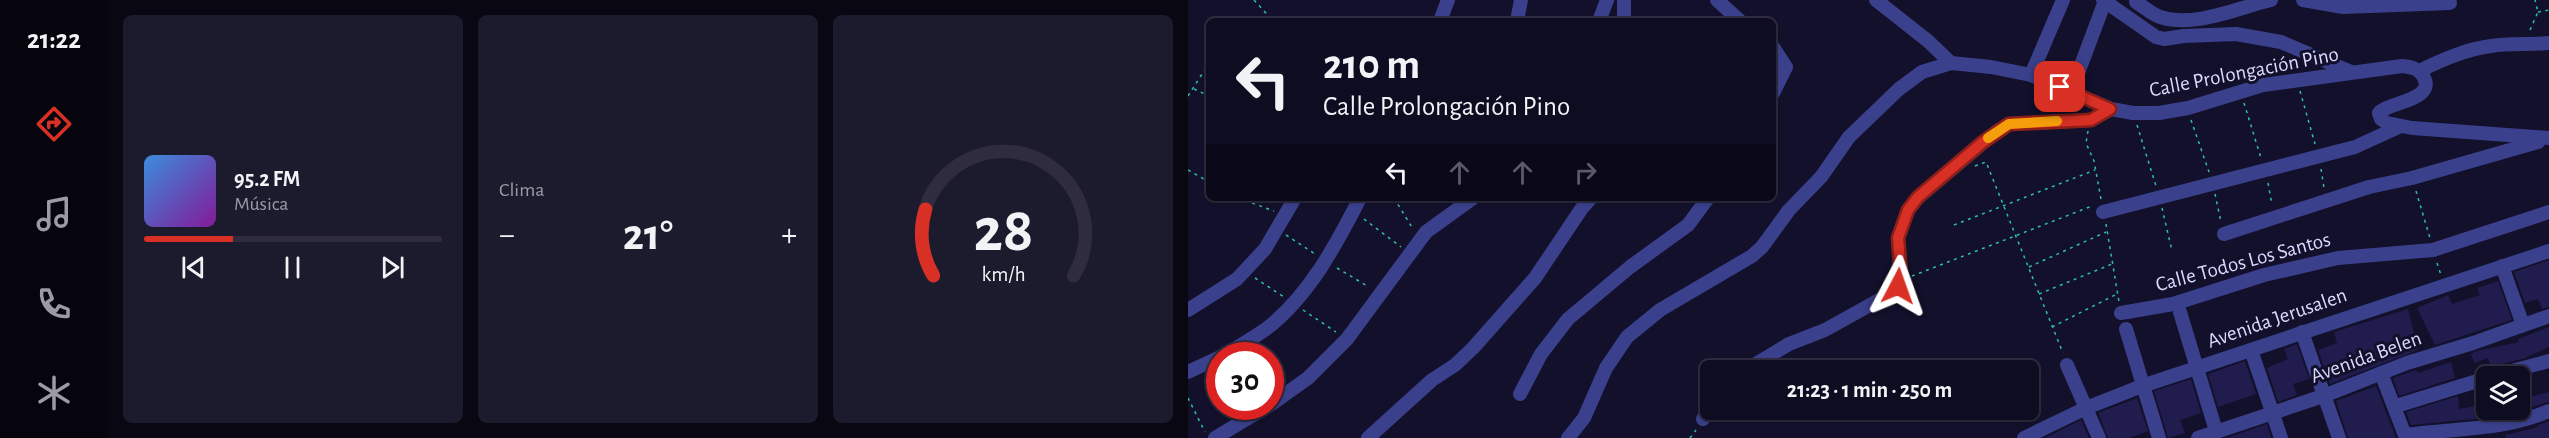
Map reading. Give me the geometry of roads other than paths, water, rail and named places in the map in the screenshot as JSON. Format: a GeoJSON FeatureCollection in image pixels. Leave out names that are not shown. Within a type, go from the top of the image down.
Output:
{"type":"FeatureCollection","features":[{"type":"Feature","properties":{"kind":"street"},"geometry":{"type":"LineString","coordinates":[[1441,18],[1448,0]]}},
{"type":"Feature","properties":{"kind":"street"},"geometry":{"type":"LineString","coordinates":[[1518,18],[1521,0]]}},
{"type":"Feature","properties":{"kind":"street"},"geometry":{"type":"LineString","coordinates":[[1600,18],[1606,0]]}},
{"type":"Feature","properties":{"kind":"street"},"geometry":{"type":"LineString","coordinates":[[1624,0],[1624,18]]}},
{"type":"Feature","properties":{"kind":"street"},"geometry":{"type":"LineString","coordinates":[[1717,0],[1737,18]]}},
{"type":"Feature","properties":{"kind":"street"},"geometry":{"type":"LineString","coordinates":[[1876,0],[1928,41],[1951,63]]}},
{"type":"Feature","properties":{"kind":"street"},"geometry":{"type":"LineString","coordinates":[[2031,75],[2062,0]]}},
{"type":"Feature","properties":{"kind":"street"},"geometry":{"type":"LineString","coordinates":[[2071,92],[2104,0],[2156,37],[2164,39],[2236,34],[2281,42],[2351,72]]}},
{"type":"Feature","properties":{"kind":"street"},"geometry":{"type":"LineString","coordinates":[[2136,1],[2158,16],[2176,20],[2218,14],[2271,0]]}},
{"type":"Feature","properties":{"kind":"street"},"geometry":{"type":"LineString","coordinates":[[2303,0],[2343,7],[2450,3]]}},
{"type":"Feature","properties":{"kind":"street"},"geometry":{"type":"LineString","coordinates":[[2136,1],[2172,33],[2184,36]]}},
{"type":"Feature","properties":{"kind":"street"},"geometry":{"type":"LineString","coordinates":[[2549,43],[2493,45],[2443,59],[2419,71],[2426,85],[2421,94],[2410,101],[2391,104],[2379,113],[2381,119],[2387,123],[2401,126],[2549,139]]}},
{"type":"Feature","properties":{"kind":"street"},"geometry":{"type":"LineString","coordinates":[[1776,52],[1785,68],[1776,87]]}},
{"type":"Feature","properties":{"kind":"street","name":"Calle Prolongación Pino"},"geometry":{"type":"LineString","coordinates":[[1568,438],[1584,418],[1606,368],[1627,337],[1660,310],[1752,256],[1762,247],[1789,210],[1821,177],[1849,137],[1899,89],[1922,72],[1951,63],[1991,67],[2031,75],[2110,109],[2159,114],[2188,108],[2263,85],[2402,66],[2419,71]]}},
{"type":"Feature","properties":{"kind":"street"},"geometry":{"type":"LineString","coordinates":[[1763,360],[1789,344],[1825,330],[1888,295],[1901,276],[1898,238],[1908,210],[1918,197],[1976,148],[2009,124],[2091,120],[2110,109]]}},
{"type":"Feature","properties":{"kind":"street"},"geometry":{"type":"LineString","coordinates":[[2097,209],[2160,197],[2355,147],[2401,126]]}},
{"type":"Feature","properties":{"kind":"street"},"geometry":{"type":"LineString","coordinates":[[2224,234],[2369,187],[2412,178],[2549,139]]}},
{"type":"Feature","properties":{"kind":"street"},"geometry":{"type":"LineString","coordinates":[[1190,308],[1237,279],[1265,249],[1293,201]]}},
{"type":"Feature","properties":{"kind":"street"},"geometry":{"type":"LineString","coordinates":[[1244,342],[1267,328],[1302,294],[1340,236],[1358,201]]}},
{"type":"Feature","properties":{"kind":"street"},"geometry":{"type":"LineString","coordinates":[[1284,395],[1308,378],[1347,339],[1420,240],[1451,212],[1468,201]]}},
{"type":"Feature","properties":{"kind":"street"},"geometry":{"type":"LineString","coordinates":[[1368,438],[1432,380],[1455,365],[1473,348],[1535,278],[1588,201]]}},
{"type":"Feature","properties":{"kind":"street"},"geometry":{"type":"LineString","coordinates":[[1520,394],[1541,354],[1568,319],[1630,267],[1688,225],[1706,201]]}},
{"type":"Feature","properties":{"kind":"street","name":"Calle Todos Los Santos"},"geometry":{"type":"LineString","coordinates":[[2121,313],[2173,304],[2264,275],[2338,258],[2433,250],[2549,212]]}},
{"type":"Feature","properties":{"kind":"street","name":"Avenida Jerusalen"},"geometry":{"type":"LineString","coordinates":[[2030,437],[2086,408],[2142,386],[2549,251]]}},
{"type":"Feature","properties":{"kind":"street"},"geometry":{"type":"LineString","coordinates":[[2502,266],[2523,325]]}},
{"type":"Feature","properties":{"kind":"street"},"geometry":{"type":"LineString","coordinates":[[2180,312],[2195,368],[2216,431]]}},
{"type":"Feature","properties":{"kind":"street","name":"Avenida Belen"},"geometry":{"type":"LineString","coordinates":[[2198,438],[2549,316]]}},
{"type":"Feature","properties":{"kind":"street"},"geometry":{"type":"LineString","coordinates":[[2126,329],[2160,438]]}},
{"type":"Feature","properties":{"kind":"street"},"geometry":{"type":"LineString","coordinates":[[2302,332],[2326,395],[2339,438]]}},
{"type":"Feature","properties":{"kind":"street"},"geometry":{"type":"LineString","coordinates":[[2251,350],[2280,438]]}},
{"type":"Feature","properties":{"kind":"street"},"geometry":{"type":"LineString","coordinates":[[2530,366],[2549,361]]}},
{"type":"Feature","properties":{"kind":"street"},"geometry":{"type":"LineString","coordinates":[[1188,372],[1206,363]]}},
{"type":"Feature","properties":{"kind":"street"},"geometry":{"type":"LineString","coordinates":[[2067,365],[2099,438]]}},
{"type":"Feature","properties":{"kind":"street"},"geometry":{"type":"LineString","coordinates":[[2381,373],[2396,406],[2406,437],[2443,429],[2511,424],[2549,411]]}},
{"type":"Feature","properties":{"kind":"street"},"geometry":{"type":"LineString","coordinates":[[2396,406],[2476,381]]}},
{"type":"Feature","properties":{"kind":"street"},"geometry":{"type":"LineString","coordinates":[[1215,438],[1245,420]]}}]}
